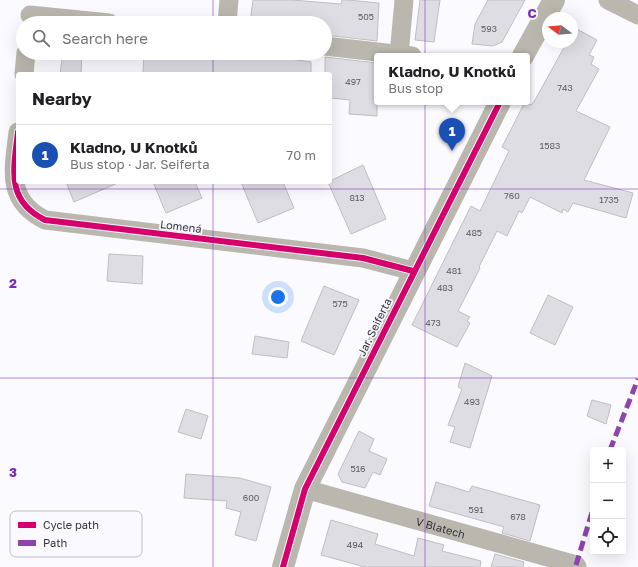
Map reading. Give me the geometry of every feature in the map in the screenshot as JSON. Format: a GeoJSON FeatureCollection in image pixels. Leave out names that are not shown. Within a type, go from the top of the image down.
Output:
{"type":"FeatureCollection","features":[{"type":"Feature","properties":{"kind":"street"},"geometry":{"type":"LineString","coordinates":[[228,16],[229,0]]}},
{"type":"Feature","properties":{"kind":"street"},"geometry":{"type":"LineString","coordinates":[[404,0],[405,53]]}},
{"type":"Feature","properties":{"kind":"street"},"geometry":{"type":"LineString","coordinates":[[525,53],[554,0]]}},
{"type":"Feature","properties":{"kind":"street"},"geometry":{"type":"LineString","coordinates":[[608,0],[638,15]]}},
{"type":"Feature","properties":{"kind":"street"},"geometry":{"type":"LineString","coordinates":[[30,13],[54,16]]}},
{"type":"Feature","properties":{"kind":"street"},"geometry":{"type":"LineString","coordinates":[[332,47],[387,53]]}},
{"type":"Feature","properties":{"kind":"street"},"geometry":{"type":"LineString","coordinates":[[24,72],[25,60]]}},
{"type":"Feature","properties":{"kind":"street","name":"Jar. Seiferta"},"geometry":{"type":"LineString","coordinates":[[283,567],[305,489],[413,271],[498,105]]}},
{"type":"Feature","properties":{"kind":"street","name":"Lomená"},"geometry":{"type":"LineString","coordinates":[[16,150],[14,167],[15,182],[20,199],[32,213],[46,220],[363,258],[413,271]]}},
{"type":"Feature","properties":{"kind":"street","name":"V Blatech"},"geometry":{"type":"LineString","coordinates":[[305,489],[576,566]]}},
{"type":"Feature","properties":{"kind":"building"},"geometry":{"type":"Polygon","coordinates":[[[253,0],[292,0],[341,4],[342,0],[348,0],[379,3],[377,41],[332,36],[332,16],[251,16],[253,0]]]}},
{"type":"Feature","properties":{"kind":"building"},"geometry":{"type":"Polygon","coordinates":[[[420,0],[440,0],[434,42],[415,40],[420,0]]]}},
{"type":"Feature","properties":{"kind":"building"},"geometry":{"type":"Polygon","coordinates":[[[488,0],[525,0],[502,42],[493,46],[472,44],[475,24],[488,0]]]}},
{"type":"Feature","properties":{"kind":"building"},"geometry":{"type":"Polygon","coordinates":[[[578,30],[597,40],[589,55],[594,57],[591,64],[599,69],[576,111],[610,127],[584,180],[633,193],[626,218],[573,203],[568,212],[563,209],[562,213],[530,197],[522,213],[519,211],[507,236],[497,231],[479,267],[480,268],[458,311],[470,317],[467,321],[470,323],[457,347],[412,325],[471,206],[480,211],[509,151],[502,147],[523,105],[531,105],[564,48],[578,48],[578,30]]]}},
{"type":"Feature","properties":{"kind":"building"},"geometry":{"type":"Polygon","coordinates":[[[332,58],[374,63],[374,105],[377,105],[377,116],[349,114],[350,100],[332,98],[332,72],[325,72],[325,60],[332,60],[332,58]]]}},
{"type":"Feature","properties":{"kind":"building"},"geometry":{"type":"Polygon","coordinates":[[[62,60],[82,60],[81,72],[60,72],[62,60]]]}},
{"type":"Feature","properties":{"kind":"building"},"geometry":{"type":"Polygon","coordinates":[[[144,60],[297,60],[311,62],[311,72],[143,72],[144,60]]]}},
{"type":"Feature","properties":{"kind":"building"},"geometry":{"type":"Polygon","coordinates":[[[363,165],[386,219],[351,234],[329,184],[332,184],[332,180],[363,165]]]}},
{"type":"Feature","properties":{"kind":"building"},"geometry":{"type":"Polygon","coordinates":[[[67,184],[115,184],[74,202],[67,184]]]}},
{"type":"Feature","properties":{"kind":"building"},"geometry":{"type":"Polygon","coordinates":[[[154,184],[196,184],[202,198],[166,213],[154,184]]]}},
{"type":"Feature","properties":{"kind":"building"},"geometry":{"type":"Polygon","coordinates":[[[242,184],[284,184],[294,208],[258,223],[242,184]]]}},
{"type":"Feature","properties":{"kind":"building"},"geometry":{"type":"Polygon","coordinates":[[[109,254],[143,256],[142,284],[107,281],[109,254]]]}},
{"type":"Feature","properties":{"kind":"building"},"geometry":{"type":"Polygon","coordinates":[[[324,286],[359,300],[334,355],[301,341],[324,286]]]}},
{"type":"Feature","properties":{"kind":"building"},"geometry":{"type":"Polygon","coordinates":[[[548,295],[573,307],[555,345],[530,333],[548,295]]]}},
{"type":"Feature","properties":{"kind":"building"},"geometry":{"type":"Polygon","coordinates":[[[255,336],[289,342],[287,358],[252,354],[255,336]]]}},
{"type":"Feature","properties":{"kind":"building"},"geometry":{"type":"Polygon","coordinates":[[[465,363],[492,376],[470,448],[450,442],[455,427],[448,425],[462,389],[458,387],[465,363]]]}},
{"type":"Feature","properties":{"kind":"building"},"geometry":{"type":"Polygon","coordinates":[[[592,400],[611,405],[606,424],[587,416],[592,400]]]}},
{"type":"Feature","properties":{"kind":"building"},"geometry":{"type":"Polygon","coordinates":[[[186,409],[208,416],[201,439],[178,432],[186,409]]]}},
{"type":"Feature","properties":{"kind":"building"},"geometry":{"type":"Polygon","coordinates":[[[359,431],[374,439],[369,451],[387,459],[380,475],[373,472],[365,488],[342,482],[338,474],[359,431]]]}},
{"type":"Feature","properties":{"kind":"building"},"geometry":{"type":"Polygon","coordinates":[[[186,474],[240,478],[271,487],[256,541],[235,535],[241,512],[226,508],[227,501],[184,498],[186,474]]]}},
{"type":"Feature","properties":{"kind":"building"},"geometry":{"type":"Polygon","coordinates":[[[436,482],[469,492],[472,486],[540,505],[530,541],[502,533],[504,527],[429,506],[436,482]]]}},
{"type":"Feature","properties":{"kind":"building"},"geometry":{"type":"Polygon","coordinates":[[[331,520],[378,534],[375,544],[414,556],[418,538],[444,545],[442,551],[481,561],[480,567],[365,567],[321,555],[331,520]]]}},
{"type":"Feature","properties":{"kind":"building"},"geometry":{"type":"Polygon","coordinates":[[[495,554],[524,562],[523,567],[491,567],[495,554]]]}},
{"type":"Feature","properties":{"kind":"marked path"},"geometry":{"type":"LineString","coordinates":[[611,447],[638,379]]}},
{"type":"Feature","properties":{"kind":"marked path"},"geometry":{"type":"LineString","coordinates":[[576,565],[590,519]]}},
{"type":"Feature","properties":{"kind":"cycle path"},"geometry":{"type":"LineString","coordinates":[[283,567],[305,489],[498,105]]}},
{"type":"Feature","properties":{"kind":"cycle path"},"geometry":{"type":"LineString","coordinates":[[16,150],[14,171],[18,193],[23,203],[32,212],[45,220],[363,258],[413,271]]}},
{"type":"Feature","properties":{"kind":"place","name":"Kladno, U Knotků"},"geometry":{"type":"Point","coordinates":[452,151]}}]}
